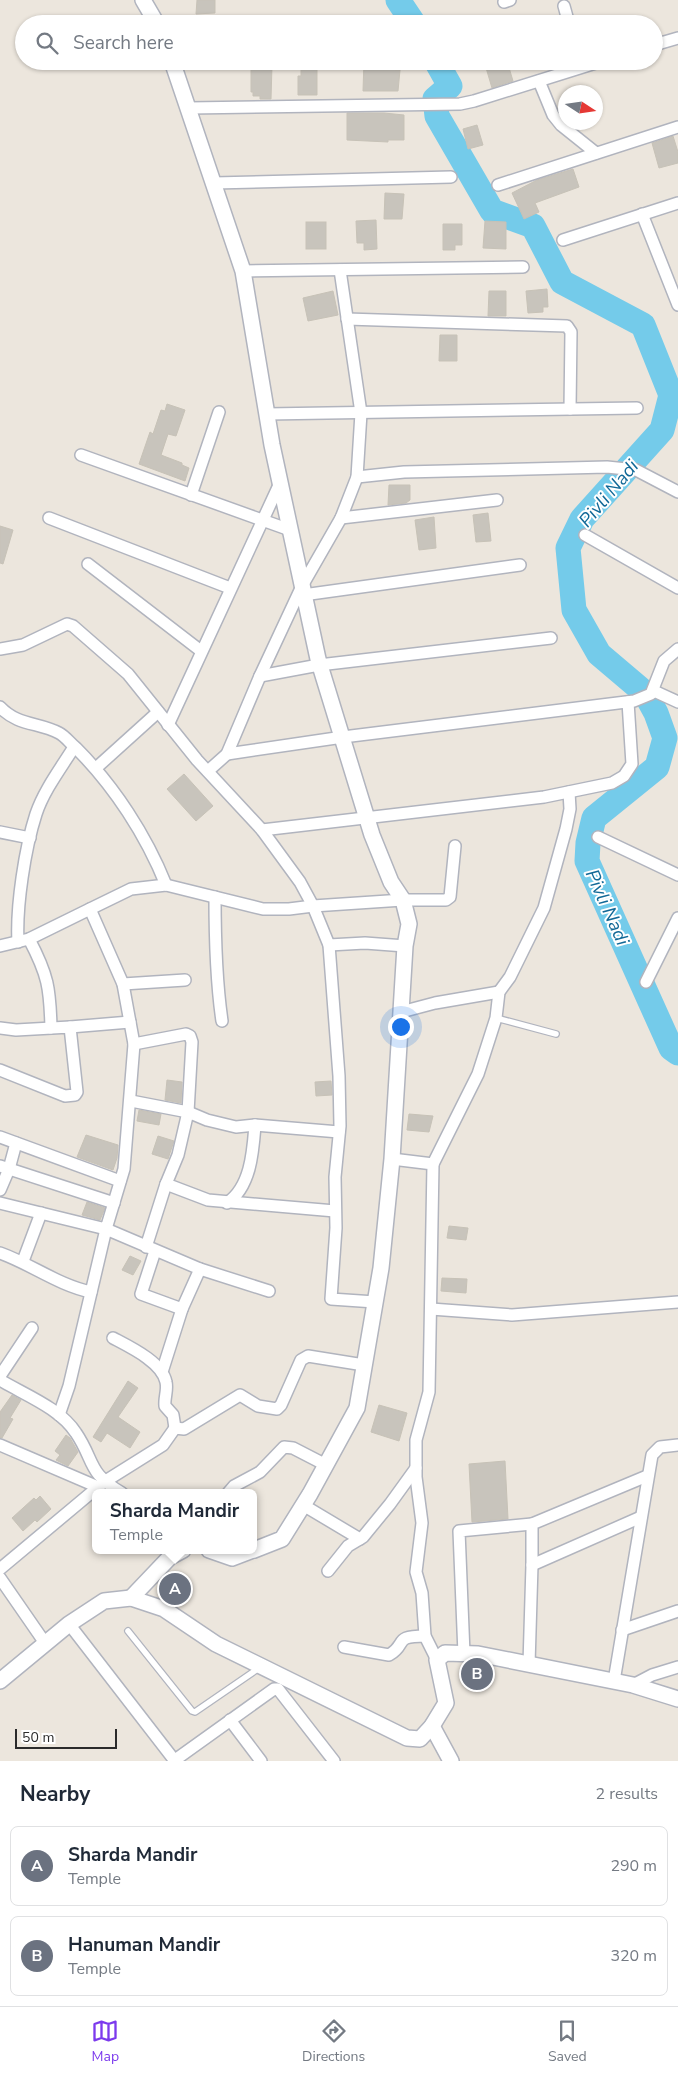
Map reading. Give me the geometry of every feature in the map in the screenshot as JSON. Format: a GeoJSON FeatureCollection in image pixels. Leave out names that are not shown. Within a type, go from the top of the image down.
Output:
{"type":"FeatureCollection","features":[{"type":"Feature","properties":{"kind":"street"},"geometry":{"type":"LineString","coordinates":[[143,0],[152,15]]}},
{"type":"Feature","properties":{"kind":"street"},"geometry":{"type":"LineString","coordinates":[[564,6],[566,15]]}},
{"type":"Feature","properties":{"kind":"street"},"geometry":{"type":"LineString","coordinates":[[663,42],[678,38]]}},
{"type":"Feature","properties":{"kind":"street"},"geometry":{"type":"LineString","coordinates":[[175,70],[243,271],[280,483],[319,664],[368,817],[372,835],[391,882],[403,900],[409,924],[405,946],[392,1159],[381,1268],[356,1408],[304,1505],[282,1539],[257,1548]]}},
{"type":"Feature","properties":{"kind":"street"},"geometry":{"type":"LineString","coordinates":[[189,108],[460,104],[539,81],[567,70]]}},
{"type":"Feature","properties":{"kind":"street"},"geometry":{"type":"LineString","coordinates":[[539,81],[553,115],[561,125],[596,153]]}},
{"type":"Feature","properties":{"kind":"street"},"geometry":{"type":"LineString","coordinates":[[498,185],[678,127]]}},
{"type":"Feature","properties":{"kind":"street"},"geometry":{"type":"LineString","coordinates":[[214,183],[451,177]]}},
{"type":"Feature","properties":{"kind":"street"},"geometry":{"type":"LineString","coordinates":[[563,240],[678,203]]}},
{"type":"Feature","properties":{"kind":"street"},"geometry":{"type":"LineString","coordinates":[[642,214],[678,305]]}},
{"type":"Feature","properties":{"kind":"street"},"geometry":{"type":"LineString","coordinates":[[243,271],[523,267]]}},
{"type":"Feature","properties":{"kind":"street"},"geometry":{"type":"LineString","coordinates":[[208,771],[227,754],[260,676],[341,518],[357,477],[361,413],[340,270]]}},
{"type":"Feature","properties":{"kind":"street"},"geometry":{"type":"LineString","coordinates":[[347,320],[567,326],[572,332],[570,409]]}},
{"type":"Feature","properties":{"kind":"street"},"geometry":{"type":"LineString","coordinates":[[267,414],[637,408]]}},
{"type":"Feature","properties":{"kind":"street"},"geometry":{"type":"LineString","coordinates":[[191,495],[220,412]]}},
{"type":"Feature","properties":{"kind":"street"},"geometry":{"type":"LineString","coordinates":[[81,455],[290,530]]}},
{"type":"Feature","properties":{"kind":"street"},"geometry":{"type":"LineString","coordinates":[[357,477],[404,472],[607,467],[636,470],[678,492]]}},
{"type":"Feature","properties":{"kind":"street"},"geometry":{"type":"LineString","coordinates":[[168,725],[280,483]]}},
{"type":"Feature","properties":{"kind":"street"},"geometry":{"type":"LineString","coordinates":[[341,518],[497,500]]}},
{"type":"Feature","properties":{"kind":"street"},"geometry":{"type":"LineString","coordinates":[[49,518],[230,588]]}},
{"type":"Feature","properties":{"kind":"street"},"geometry":{"type":"LineString","coordinates":[[584,535],[678,588]]}},
{"type":"Feature","properties":{"kind":"street"},"geometry":{"type":"LineString","coordinates":[[88,564],[201,651]]}},
{"type":"Feature","properties":{"kind":"street"},"geometry":{"type":"LineString","coordinates":[[302,591],[520,565]]}},
{"type":"Feature","properties":{"kind":"street"},"geometry":{"type":"LineString","coordinates":[[0,649],[23,644],[67,624],[73,626],[128,674],[168,725],[262,830],[300,882],[313,906],[329,945],[339,1076],[339,1132],[335,1178],[336,1211],[331,1299],[375,1302]]}},
{"type":"Feature","properties":{"kind":"street"},"geometry":{"type":"LineString","coordinates":[[260,676],[319,664],[551,638]]}},
{"type":"Feature","properties":{"kind":"street"},"geometry":{"type":"LineString","coordinates":[[651,694],[664,661],[678,649]]}},
{"type":"Feature","properties":{"kind":"street"},"geometry":{"type":"LineString","coordinates":[[227,754],[343,737],[631,702],[651,694],[678,702]]}},
{"type":"Feature","properties":{"kind":"street"},"geometry":{"type":"LineString","coordinates":[[262,830],[544,797],[612,783],[629,771],[633,757],[631,702]]}},
{"type":"Feature","properties":{"kind":"street"},"geometry":{"type":"LineString","coordinates":[[0,707],[16,720],[60,733],[96,768],[126,811],[159,868],[166,885]]}},
{"type":"Feature","properties":{"kind":"street"},"geometry":{"type":"LineString","coordinates":[[96,768],[158,712]]}},
{"type":"Feature","properties":{"kind":"street"},"geometry":{"type":"LineString","coordinates":[[51,1028],[48,981],[43,966],[24,941],[17,924],[19,902],[36,813],[74,747]]}},
{"type":"Feature","properties":{"kind":"street"},"geometry":{"type":"LineString","coordinates":[[0,1681],[69,1624],[104,1601],[131,1598],[164,1609],[216,1644],[407,1738],[420,1739],[432,1726],[446,1703],[437,1660],[425,1636],[422,1593],[416,1572],[422,1523],[416,1468],[416,1440],[429,1392],[432,1309],[433,1164],[478,1074],[496,1018],[499,992],[510,977],[544,908],[566,829],[570,809],[569,792]]}},
{"type":"Feature","properties":{"kind":"street"},"geometry":{"type":"LineString","coordinates":[[0,832],[30,838]]}},
{"type":"Feature","properties":{"kind":"street"},"geometry":{"type":"LineString","coordinates":[[598,837],[678,875]]}},
{"type":"Feature","properties":{"kind":"street"},"geometry":{"type":"LineString","coordinates":[[0,946],[24,941],[130,890],[166,885],[263,909],[448,899],[450,897],[455,846]]}},
{"type":"Feature","properties":{"kind":"street"},"geometry":{"type":"LineString","coordinates":[[215,897],[215,954],[222,1021]]}},
{"type":"Feature","properties":{"kind":"street"},"geometry":{"type":"LineString","coordinates":[[59,1415],[68,1386],[106,1229],[124,1169],[134,1044],[123,984],[90,909]]}},
{"type":"Feature","properties":{"kind":"street"},"geometry":{"type":"LineString","coordinates":[[646,982],[678,918]]}},
{"type":"Feature","properties":{"kind":"street"},"geometry":{"type":"LineString","coordinates":[[329,945],[365,943],[405,946]]}},
{"type":"Feature","properties":{"kind":"street"},"geometry":{"type":"LineString","coordinates":[[123,984],[184,980]]}},
{"type":"Feature","properties":{"kind":"street"},"geometry":{"type":"LineString","coordinates":[[401,1012],[435,1003],[499,992]]}},
{"type":"Feature","properties":{"kind":"street"},"geometry":{"type":"LineString","coordinates":[[0,1041],[2,1028],[16,1030],[130,1022]]}},
{"type":"Feature","properties":{"kind":"street"},"geometry":{"type":"LineString","coordinates":[[0,1070],[65,1096],[75,1095],[77,1092],[72,1030],[70,1027]]}},
{"type":"Feature","properties":{"kind":"street"},"geometry":{"type":"LineString","coordinates":[[134,1044],[186,1034],[190,1036],[192,1042],[188,1112],[178,1155],[166,1184],[141,1294],[182,1309]]}},
{"type":"Feature","properties":{"kind":"street"},"geometry":{"type":"LineString","coordinates":[[130,1101],[188,1112],[207,1120],[236,1127],[255,1125],[339,1132]]}},
{"type":"Feature","properties":{"kind":"street"},"geometry":{"type":"LineString","coordinates":[[227,1203],[239,1192],[244,1181],[253,1149],[255,1125]]}},
{"type":"Feature","properties":{"kind":"street"},"geometry":{"type":"LineString","coordinates":[[0,1137],[120,1181]]}},
{"type":"Feature","properties":{"kind":"street"},"geometry":{"type":"LineString","coordinates":[[0,1190],[4,1168],[16,1143]]}},
{"type":"Feature","properties":{"kind":"street"},"geometry":{"type":"LineString","coordinates":[[392,1159],[433,1164]]}},
{"type":"Feature","properties":{"kind":"street"},"geometry":{"type":"LineString","coordinates":[[4,1168],[114,1203]]}},
{"type":"Feature","properties":{"kind":"street"},"geometry":{"type":"LineString","coordinates":[[166,1184],[208,1200],[336,1211]]}},
{"type":"Feature","properties":{"kind":"street"},"geometry":{"type":"LineString","coordinates":[[0,1203],[106,1229],[200,1269],[269,1291]]}},
{"type":"Feature","properties":{"kind":"street"},"geometry":{"type":"LineString","coordinates":[[23,1261],[41,1213]]}},
{"type":"Feature","properties":{"kind":"street"},"geometry":{"type":"LineString","coordinates":[[0,1253],[23,1261],[71,1288],[91,1292]]}},
{"type":"Feature","properties":{"kind":"street"},"geometry":{"type":"LineString","coordinates":[[162,1372],[182,1309],[200,1269]]}},
{"type":"Feature","properties":{"kind":"street"},"geometry":{"type":"LineString","coordinates":[[432,1309],[512,1315],[678,1302]]}},
{"type":"Feature","properties":{"kind":"street"},"geometry":{"type":"LineString","coordinates":[[0,1376],[32,1328]]}},
{"type":"Feature","properties":{"kind":"street"},"geometry":{"type":"LineString","coordinates":[[95,1489],[162,1444],[175,1428],[173,1415],[165,1406],[167,1385],[162,1372],[141,1353],[113,1338]]}},
{"type":"Feature","properties":{"kind":"street"},"geometry":{"type":"LineString","coordinates":[[175,1428],[184,1429],[240,1395],[258,1406],[267,1409],[277,1409],[281,1405],[301,1360],[308,1356],[364,1365]]}},
{"type":"Feature","properties":{"kind":"street"},"geometry":{"type":"LineString","coordinates":[[0,1380],[59,1415],[76,1432],[101,1484]]}},
{"type":"Feature","properties":{"kind":"street"},"geometry":{"type":"LineString","coordinates":[[0,1445],[113,1489]]}},
{"type":"Feature","properties":{"kind":"street"},"geometry":{"type":"LineString","coordinates":[[614,1681],[652,1455],[660,1447],[678,1445]]}},
{"type":"Feature","properties":{"kind":"street"},"geometry":{"type":"LineString","coordinates":[[231,1489],[260,1472],[284,1447],[292,1448],[326,1465]]}},
{"type":"Feature","properties":{"kind":"street"},"geometry":{"type":"LineString","coordinates":[[328,1571],[348,1546],[360,1539],[390,1504],[416,1468]]}},
{"type":"Feature","properties":{"kind":"street"},"geometry":{"type":"LineString","coordinates":[[464,1654],[460,1531],[532,1524],[647,1476]]}},
{"type":"Feature","properties":{"kind":"street"},"geometry":{"type":"LineString","coordinates":[[0,1568],[92,1491]]}},
{"type":"Feature","properties":{"kind":"street"},"geometry":{"type":"LineString","coordinates":[[304,1505],[360,1539]]}},
{"type":"Feature","properties":{"kind":"street"},"geometry":{"type":"LineString","coordinates":[[532,1566],[641,1517]]}},
{"type":"Feature","properties":{"kind":"street"},"geometry":{"type":"LineString","coordinates":[[529,1664],[532,1524]]}},
{"type":"Feature","properties":{"kind":"street"},"geometry":{"type":"LineString","coordinates":[[131,1598],[170,1557],[176,1554]]}},
{"type":"Feature","properties":{"kind":"street"},"geometry":{"type":"LineString","coordinates":[[220,1554],[232,1558],[242,1554]]}},
{"type":"Feature","properties":{"kind":"street"},"geometry":{"type":"LineString","coordinates":[[0,1578],[45,1643]]}},
{"type":"Feature","properties":{"kind":"street"},"geometry":{"type":"LineString","coordinates":[[622,1630],[678,1611]]}},
{"type":"Feature","properties":{"kind":"street"},"geometry":{"type":"LineString","coordinates":[[69,1624],[175,1761],[271,1690],[278,1689],[334,1761]]}},
{"type":"Feature","properties":{"kind":"street"},"geometry":{"type":"LineString","coordinates":[[344,1647],[389,1655],[394,1652],[401,1640],[425,1636]]}},
{"type":"Feature","properties":{"kind":"street"},"geometry":{"type":"LineString","coordinates":[[437,1660],[445,1653],[478,1654],[614,1681],[678,1700]]}},
{"type":"Feature","properties":{"kind":"street"},"geometry":{"type":"LineString","coordinates":[[633,1686],[652,1675],[678,1667]]}},
{"type":"Feature","properties":{"kind":"street"},"geometry":{"type":"LineString","coordinates":[[230,1720],[261,1761]]}},
{"type":"Feature","properties":{"kind":"street"},"geometry":{"type":"LineString","coordinates":[[432,1726],[451,1761]]}},
{"type":"Feature","properties":{"kind":"lane"},"geometry":{"type":"LineString","coordinates":[[496,1018],[556,1034]]}},
{"type":"Feature","properties":{"kind":"lane"},"geometry":{"type":"LineString","coordinates":[[128,1631],[192,1710],[196,1712],[261,1667]]}},
{"type":"Feature","properties":{"kind":"building"},"geometry":{"type":"Polygon","coordinates":[[[197,0],[215,0],[215,13],[196,14],[197,0]]]}},
{"type":"Feature","properties":{"kind":"building"},"geometry":{"type":"Polygon","coordinates":[[[251,70],[272,70],[271,99],[260,99],[260,96],[253,96],[253,92],[251,92],[251,70]]]}},
{"type":"Feature","properties":{"kind":"building"},"geometry":{"type":"Polygon","coordinates":[[[301,70],[317,70],[317,95],[298,95],[298,76],[301,76],[301,70]]]}},
{"type":"Feature","properties":{"kind":"building"},"geometry":{"type":"Polygon","coordinates":[[[364,70],[400,70],[398,91],[363,91],[364,70]]]}},
{"type":"Feature","properties":{"kind":"building"},"geometry":{"type":"Polygon","coordinates":[[[487,70],[510,70],[513,81],[492,88],[487,70]]]}},
{"type":"Feature","properties":{"kind":"building"},"geometry":{"type":"Polygon","coordinates":[[[347,113],[404,115],[404,140],[388,140],[388,142],[347,140],[347,113]]]}},
{"type":"Feature","properties":{"kind":"building"},"geometry":{"type":"Polygon","coordinates":[[[477,125],[483,145],[468,149],[463,129],[477,125]]]}},
{"type":"Feature","properties":{"kind":"building"},"geometry":{"type":"Polygon","coordinates":[[[673,136],[678,152],[678,163],[659,168],[652,143],[673,136]]]}},
{"type":"Feature","properties":{"kind":"building"},"geometry":{"type":"Polygon","coordinates":[[[573,169],[579,187],[535,203],[539,212],[524,219],[512,193],[537,180],[573,169]]]}},
{"type":"Feature","properties":{"kind":"building"},"geometry":{"type":"Polygon","coordinates":[[[385,193],[404,194],[402,219],[384,219],[385,193]]]}},
{"type":"Feature","properties":{"kind":"building"},"geometry":{"type":"Polygon","coordinates":[[[376,220],[377,249],[364,250],[364,243],[357,243],[356,221],[376,220]]]}},
{"type":"Feature","properties":{"kind":"building"},"geometry":{"type":"Polygon","coordinates":[[[485,221],[506,222],[506,249],[483,248],[485,221]]]}},
{"type":"Feature","properties":{"kind":"building"},"geometry":{"type":"Polygon","coordinates":[[[306,222],[326,222],[326,249],[306,249],[306,222]]]}},
{"type":"Feature","properties":{"kind":"building"},"geometry":{"type":"Polygon","coordinates":[[[443,224],[462,224],[462,245],[455,245],[455,250],[443,250],[443,224]]]}},
{"type":"Feature","properties":{"kind":"building"},"geometry":{"type":"Polygon","coordinates":[[[547,289],[548,307],[543,307],[543,312],[528,313],[526,291],[547,289]]]}},
{"type":"Feature","properties":{"kind":"building"},"geometry":{"type":"Polygon","coordinates":[[[333,291],[338,315],[308,321],[303,298],[333,291]]]}},
{"type":"Feature","properties":{"kind":"building"},"geometry":{"type":"Polygon","coordinates":[[[489,291],[506,291],[506,316],[488,316],[489,291]]]}},
{"type":"Feature","properties":{"kind":"building"},"geometry":{"type":"Polygon","coordinates":[[[440,335],[457,335],[457,361],[439,361],[440,335]]]}},
{"type":"Feature","properties":{"kind":"building"},"geometry":{"type":"Polygon","coordinates":[[[167,404],[185,410],[176,436],[168,434],[161,455],[182,463],[182,465],[189,468],[185,481],[139,464],[150,432],[153,434],[161,410],[165,411],[167,404]]]}},
{"type":"Feature","properties":{"kind":"building"},"geometry":{"type":"Polygon","coordinates":[[[389,485],[410,485],[410,500],[406,503],[388,505],[389,485]]]}},
{"type":"Feature","properties":{"kind":"building"},"geometry":{"type":"Polygon","coordinates":[[[488,513],[491,541],[476,542],[473,515],[488,513]]]}},
{"type":"Feature","properties":{"kind":"building"},"geometry":{"type":"Polygon","coordinates":[[[434,517],[436,548],[419,550],[415,520],[434,517]]]}},
{"type":"Feature","properties":{"kind":"building"},"geometry":{"type":"Polygon","coordinates":[[[0,526],[13,530],[3,564],[0,563],[0,526]]]}},
{"type":"Feature","properties":{"kind":"building"},"geometry":{"type":"Polygon","coordinates":[[[184,774],[213,806],[196,821],[167,789],[184,774]]]}},
{"type":"Feature","properties":{"kind":"building"},"geometry":{"type":"Polygon","coordinates":[[[167,1080],[182,1082],[181,1103],[165,1100],[167,1080]]]}},
{"type":"Feature","properties":{"kind":"building"},"geometry":{"type":"Polygon","coordinates":[[[331,1081],[332,1095],[316,1096],[315,1082],[331,1081]]]}},
{"type":"Feature","properties":{"kind":"building"},"geometry":{"type":"Polygon","coordinates":[[[139,1110],[161,1114],[159,1125],[137,1121],[139,1110]]]}},
{"type":"Feature","properties":{"kind":"building"},"geometry":{"type":"Polygon","coordinates":[[[409,1114],[433,1116],[429,1132],[407,1130],[409,1114]]]}},
{"type":"Feature","properties":{"kind":"building"},"geometry":{"type":"Polygon","coordinates":[[[86,1135],[118,1145],[117,1158],[113,1170],[77,1157],[86,1135]]]}},
{"type":"Feature","properties":{"kind":"building"},"geometry":{"type":"Polygon","coordinates":[[[158,1136],[174,1141],[168,1159],[152,1154],[158,1136]]]}},
{"type":"Feature","properties":{"kind":"building"},"geometry":{"type":"Polygon","coordinates":[[[87,1202],[105,1208],[100,1220],[82,1215],[87,1202]]]}},
{"type":"Feature","properties":{"kind":"building"},"geometry":{"type":"Polygon","coordinates":[[[449,1226],[468,1228],[466,1240],[447,1238],[449,1226]]]}},
{"type":"Feature","properties":{"kind":"building"},"geometry":{"type":"Polygon","coordinates":[[[130,1256],[141,1261],[133,1275],[122,1270],[130,1256]]]}},
{"type":"Feature","properties":{"kind":"building"},"geometry":{"type":"Polygon","coordinates":[[[442,1278],[467,1279],[466,1293],[441,1291],[442,1278]]]}},
{"type":"Feature","properties":{"kind":"building"},"geometry":{"type":"Polygon","coordinates":[[[128,1381],[138,1388],[118,1417],[140,1432],[130,1448],[107,1433],[101,1442],[93,1437],[128,1381]]]}},
{"type":"Feature","properties":{"kind":"building"},"geometry":{"type":"Polygon","coordinates":[[[12,1395],[21,1400],[10,1418],[13,1419],[2,1438],[0,1438],[0,1412],[12,1395]]]}},
{"type":"Feature","properties":{"kind":"building"},"geometry":{"type":"Polygon","coordinates":[[[379,1405],[407,1413],[399,1441],[371,1432],[379,1405]]]}},
{"type":"Feature","properties":{"kind":"building"},"geometry":{"type":"Polygon","coordinates":[[[66,1435],[70,1438],[78,1452],[68,1466],[56,1460],[60,1455],[55,1451],[66,1435]]]}},
{"type":"Feature","properties":{"kind":"building"},"geometry":{"type":"Polygon","coordinates":[[[505,1461],[508,1519],[472,1522],[469,1464],[505,1461]]]}},
{"type":"Feature","properties":{"kind":"building"},"geometry":{"type":"Polygon","coordinates":[[[40,1496],[51,1509],[37,1522],[35,1520],[23,1531],[12,1518],[34,1498],[36,1500],[40,1496]]]}},
{"type":"Feature","properties":{"kind":"waterway","name":"Pivli Nadi"},"geometry":{"type":"LineString","coordinates":[[398,0],[408,15]]}},
{"type":"Feature","properties":{"kind":"waterway","name":"Pivli Nadi"},"geometry":{"type":"LineString","coordinates":[[441,70],[450,86],[435,99],[437,116],[492,211],[533,226],[562,282],[643,325],[671,395],[662,430],[582,519],[568,548],[574,610],[599,654],[645,693],[656,713],[665,738],[657,767],[594,818],[588,843],[587,861],[671,1048],[678,1053]]}},
{"type":"Feature","properties":{"kind":"place","name":"Sharda Mandir"},"geometry":{"type":"Point","coordinates":[175,1589]}},
{"type":"Feature","properties":{"kind":"place","name":"Hanuman Mandir"},"geometry":{"type":"Point","coordinates":[477,1674]}}]}
